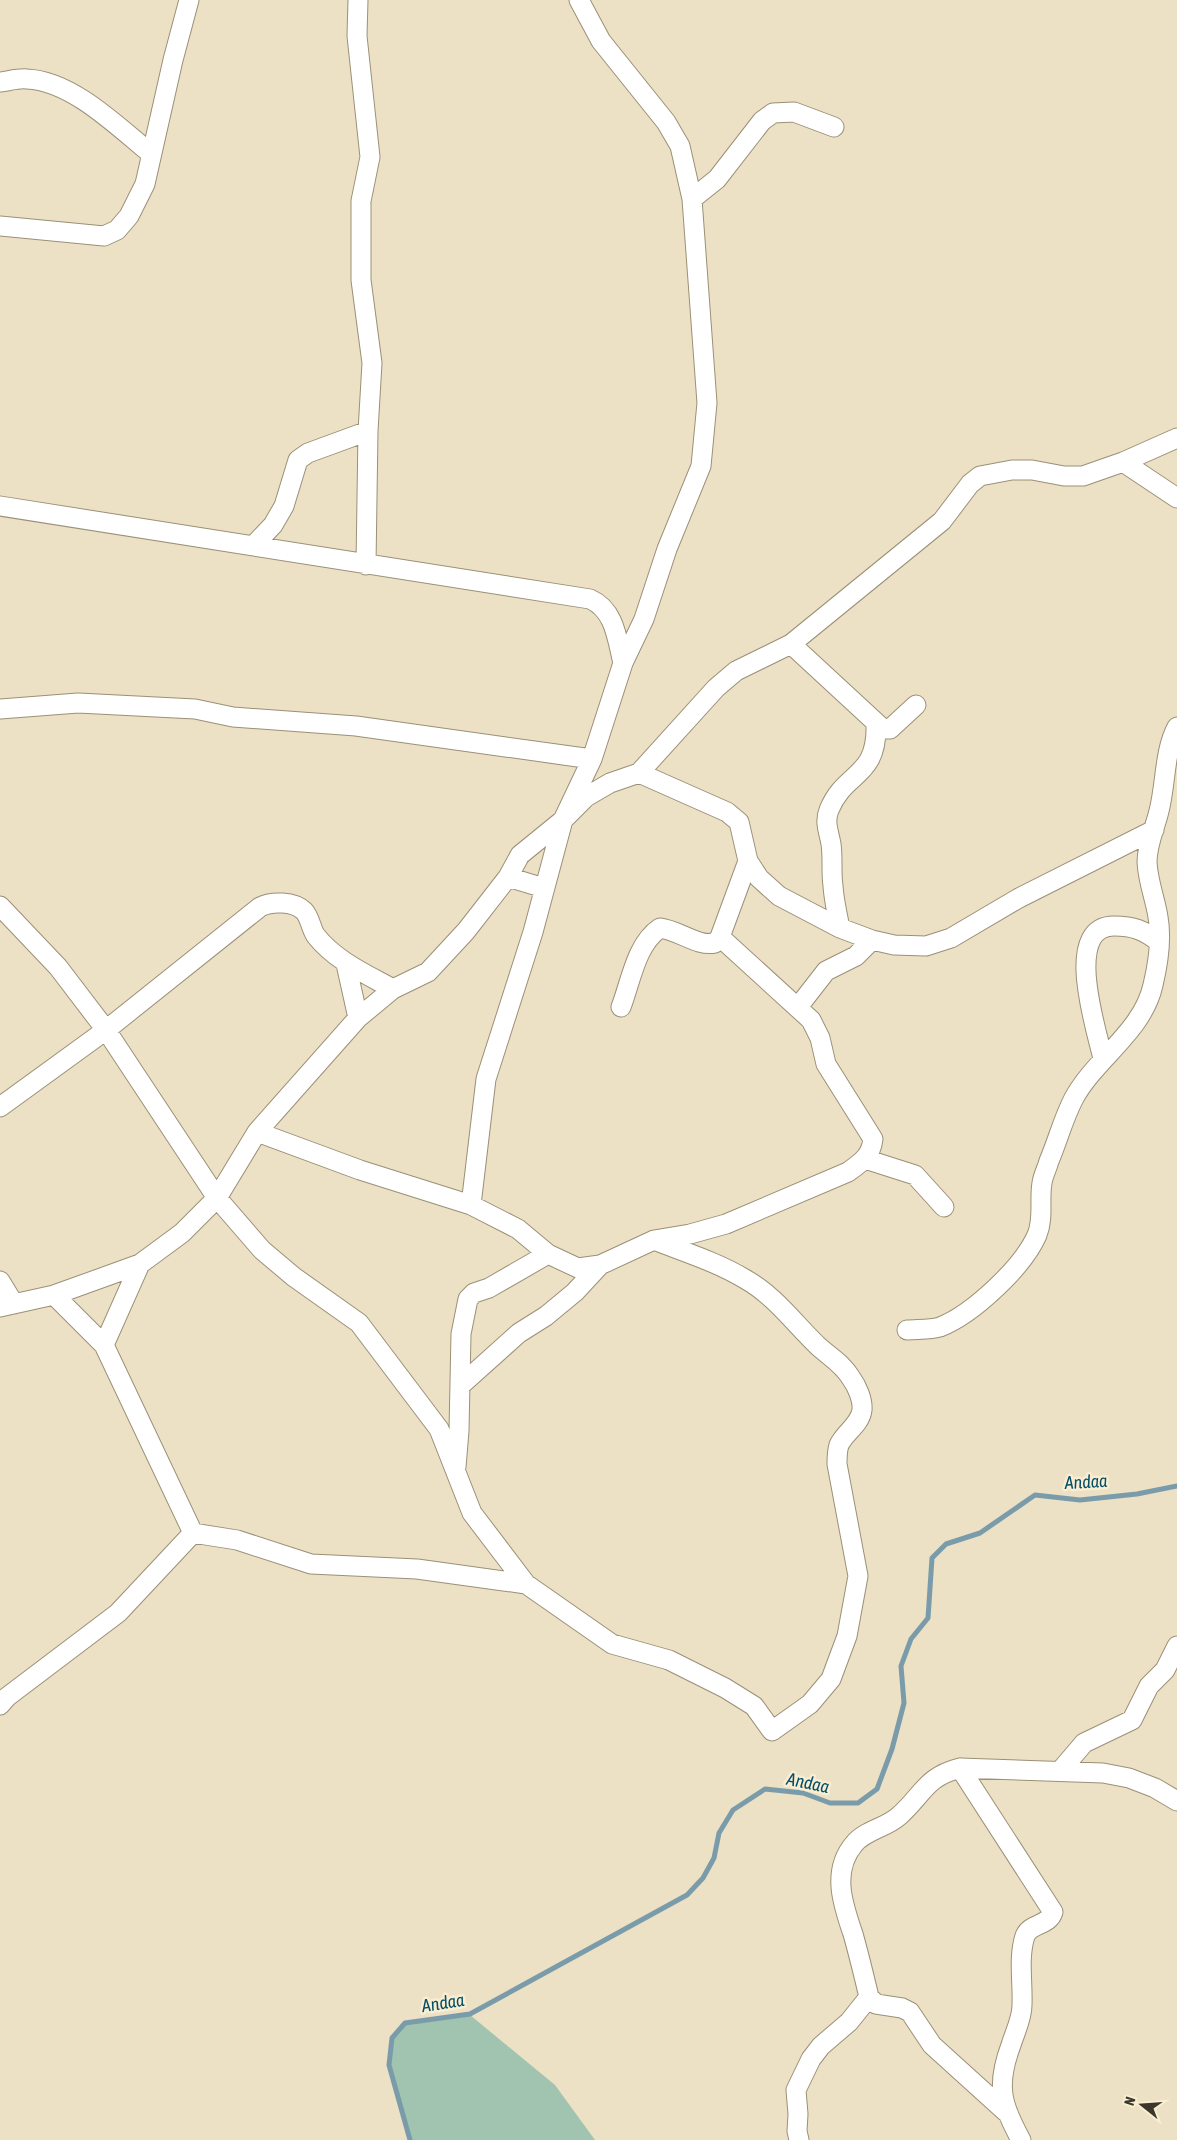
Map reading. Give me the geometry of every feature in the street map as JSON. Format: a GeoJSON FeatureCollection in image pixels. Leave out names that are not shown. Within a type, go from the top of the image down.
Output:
{"type":"FeatureCollection","features":[{"type":"Feature","properties":{"kind":"street"},"geometry":{"type":"LineString","coordinates":[[0,226],[104,236],[118,230],[129,216],[145,184],[150,153],[189,0]]}},
{"type":"Feature","properties":{"kind":"street"},"geometry":{"type":"LineString","coordinates":[[358,0],[357,36],[370,157],[360,213],[361,280],[372,364],[368,431],[366,565]]}},
{"type":"Feature","properties":{"kind":"street"},"geometry":{"type":"LineString","coordinates":[[471,1205],[486,1079],[507,1016],[563,820],[592,758],[623,663],[644,619],[667,549],[701,466],[707,403],[692,199],[680,146],[666,122],[600,41],[579,0]]}},
{"type":"Feature","properties":{"kind":"street"},"geometry":{"type":"LineString","coordinates":[[0,82],[26,79],[52,83],[88,105],[150,153]]}},
{"type":"Feature","properties":{"kind":"street"},"geometry":{"type":"LineString","coordinates":[[692,199],[717,179],[762,121],[773,113],[794,112],[834,127]]}},
{"type":"Feature","properties":{"kind":"street"},"geometry":{"type":"LineString","coordinates":[[254,545],[273,525],[284,506],[298,460],[308,453],[368,431]]}},
{"type":"Feature","properties":{"kind":"street"},"geometry":{"type":"LineString","coordinates":[[0,1281],[7,1306],[54,1295],[140,1264],[182,1233],[217,1198],[257,1132],[358,1018],[393,988],[428,972],[466,931],[508,878],[520,855],[527,848],[563,820],[586,797],[610,783],[639,773],[716,688],[736,671],[791,644],[942,521],[970,484],[980,476],[1012,470],[1032,470],[1064,476],[1083,476],[1123,462],[1177,438]]}},
{"type":"Feature","properties":{"kind":"street"},"geometry":{"type":"LineString","coordinates":[[1123,462],[1177,498]]}},
{"type":"Feature","properties":{"kind":"street"},"geometry":{"type":"LineString","coordinates":[[0,506],[590,599],[599,603],[612,620],[623,663]]}},
{"type":"Feature","properties":{"kind":"street"},"geometry":{"type":"LineString","coordinates":[[612,620],[644,619]]}},
{"type":"Feature","properties":{"kind":"street"},"geometry":{"type":"LineString","coordinates":[[791,644],[883,729],[890,730],[916,705]]}},
{"type":"Feature","properties":{"kind":"street"},"geometry":{"type":"LineString","coordinates":[[0,709],[78,703],[195,709],[232,717],[356,726],[592,758]]}},
{"type":"Feature","properties":{"kind":"street"},"geometry":{"type":"LineString","coordinates":[[840,928],[833,886],[831,844],[826,826],[828,811],[837,796],[868,763],[873,755],[876,743],[876,723]]}},
{"type":"Feature","properties":{"kind":"street"},"geometry":{"type":"LineString","coordinates":[[906,1330],[938,1327],[951,1321],[997,1289],[1029,1250],[1038,1233],[1041,1216],[1041,1185],[1057,1137],[1075,1097],[1147,1004],[1153,986],[1159,942],[1158,918],[1150,886],[1147,860],[1160,810],[1171,739],[1177,727]]}},
{"type":"Feature","properties":{"kind":"street"},"geometry":{"type":"LineString","coordinates":[[639,773],[735,817],[739,822],[748,861],[759,878],[779,896],[840,928],[872,940],[894,945],[926,946],[951,938],[1018,898],[1154,830]]}},
{"type":"Feature","properties":{"kind":"street"},"geometry":{"type":"LineString","coordinates":[[621,1007],[643,945],[651,934],[660,928],[670,929],[710,944],[715,943],[720,936],[748,861]]}},
{"type":"Feature","properties":{"kind":"street"},"geometry":{"type":"LineString","coordinates":[[508,878],[544,888]]}},
{"type":"Feature","properties":{"kind":"street"},"geometry":{"type":"LineString","coordinates":[[0,1107],[106,1030],[260,907],[270,902],[291,906],[305,912],[316,935],[346,964],[393,988]]}},
{"type":"Feature","properties":{"kind":"street"},"geometry":{"type":"LineString","coordinates":[[0,906],[58,967],[106,1030],[217,1198],[262,1250],[294,1277],[359,1323],[439,1429],[472,1513],[526,1584],[612,1644],[669,1660],[725,1688],[754,1706],[772,1731],[810,1704],[831,1679],[847,1636],[858,1576],[837,1464],[840,1443],[857,1424],[862,1410],[859,1393],[852,1378],[841,1364],[819,1347],[780,1307],[746,1280],[706,1260],[654,1240]]}},
{"type":"Feature","properties":{"kind":"street"},"geometry":{"type":"LineString","coordinates":[[1103,1059],[1084,968],[1086,952],[1091,939],[1096,930],[1109,926],[1129,926],[1145,931],[1159,942]]}},
{"type":"Feature","properties":{"kind":"street"},"geometry":{"type":"LineString","coordinates":[[257,1132],[360,1170],[471,1205],[518,1229],[548,1254],[578,1268],[600,1264],[654,1240],[690,1234],[726,1224],[848,1172],[872,1151],[873,1139],[826,1064],[820,1038],[811,1020],[720,936]]}},
{"type":"Feature","properties":{"kind":"street"},"geometry":{"type":"LineString","coordinates":[[798,1007],[826,971],[851,959],[872,940]]}},
{"type":"Feature","properties":{"kind":"street"},"geometry":{"type":"LineString","coordinates":[[346,964],[358,1018]]}},
{"type":"Feature","properties":{"kind":"street"},"geometry":{"type":"LineString","coordinates":[[865,1159],[915,1175],[944,1207]]}},
{"type":"Feature","properties":{"kind":"street"},"geometry":{"type":"LineString","coordinates":[[456,1471],[461,1385],[461,1334],[468,1299],[474,1293],[489,1288],[548,1254]]}},
{"type":"Feature","properties":{"kind":"street"},"geometry":{"type":"LineString","coordinates":[[104,1344],[140,1264]]}},
{"type":"Feature","properties":{"kind":"street"},"geometry":{"type":"LineString","coordinates":[[461,1385],[518,1333],[546,1316],[575,1292],[600,1264]]}},
{"type":"Feature","properties":{"kind":"street"},"geometry":{"type":"LineString","coordinates":[[54,1295],[104,1344],[193,1533]]}},
{"type":"Feature","properties":{"kind":"street"},"geometry":{"type":"LineString","coordinates":[[193,1533],[237,1540],[311,1564],[416,1569],[526,1584]]}},
{"type":"Feature","properties":{"kind":"street"},"geometry":{"type":"LineString","coordinates":[[0,1705],[7,1697],[118,1613],[193,1533]]}},
{"type":"Feature","properties":{"kind":"street"},"geometry":{"type":"LineString","coordinates":[[1061,1770],[1084,1743],[1132,1720],[1149,1686],[1165,1670],[1177,1646]]}},
{"type":"Feature","properties":{"kind":"street"},"geometry":{"type":"LineString","coordinates":[[960,1768],[1053,1912],[1047,1921],[1028,1930],[1026,1935],[1022,1958],[1020,2018],[1002,2074],[1006,2112]]}},
{"type":"Feature","properties":{"kind":"street"},"geometry":{"type":"LineString","coordinates":[[1021,2140],[1006,2112],[932,2045],[910,2012],[902,2008],[876,2004],[869,1997],[853,1935],[842,1906],[840,1889],[844,1864],[853,1844],[861,1837],[893,1821],[906,1809],[924,1787],[939,1775],[960,1768],[1061,1770],[1103,1773],[1130,1778],[1155,1788],[1177,1801]]}},
{"type":"Feature","properties":{"kind":"street"},"geometry":{"type":"LineString","coordinates":[[800,2140],[797,2131],[796,2090],[811,2059],[821,2046],[849,2022],[869,1997]]}},
{"type":"Feature","properties":{"kind":"green space"},"geometry":{"type":"Polygon","coordinates":[[[470,2015],[555,2085],[595,2140],[410,2140],[392,2079],[391,2046],[395,2033],[404,2023],[409,2021],[470,2015]]]}},
{"type":"Feature","properties":{"kind":"waterway","name":"Andaa"},"geometry":{"type":"LineString","coordinates":[[410,2140],[389,2065],[392,2038],[405,2023],[470,2014],[687,1895],[703,1878],[714,1858],[719,1833],[733,1810],[765,1789],[803,1793],[830,1803],[858,1803],[877,1789],[892,1749],[904,1703],[901,1666],[911,1639],[928,1618],[932,1558],[946,1544],[980,1533],[1035,1495],[1080,1500],[1137,1494],[1177,1486]]}}]}
